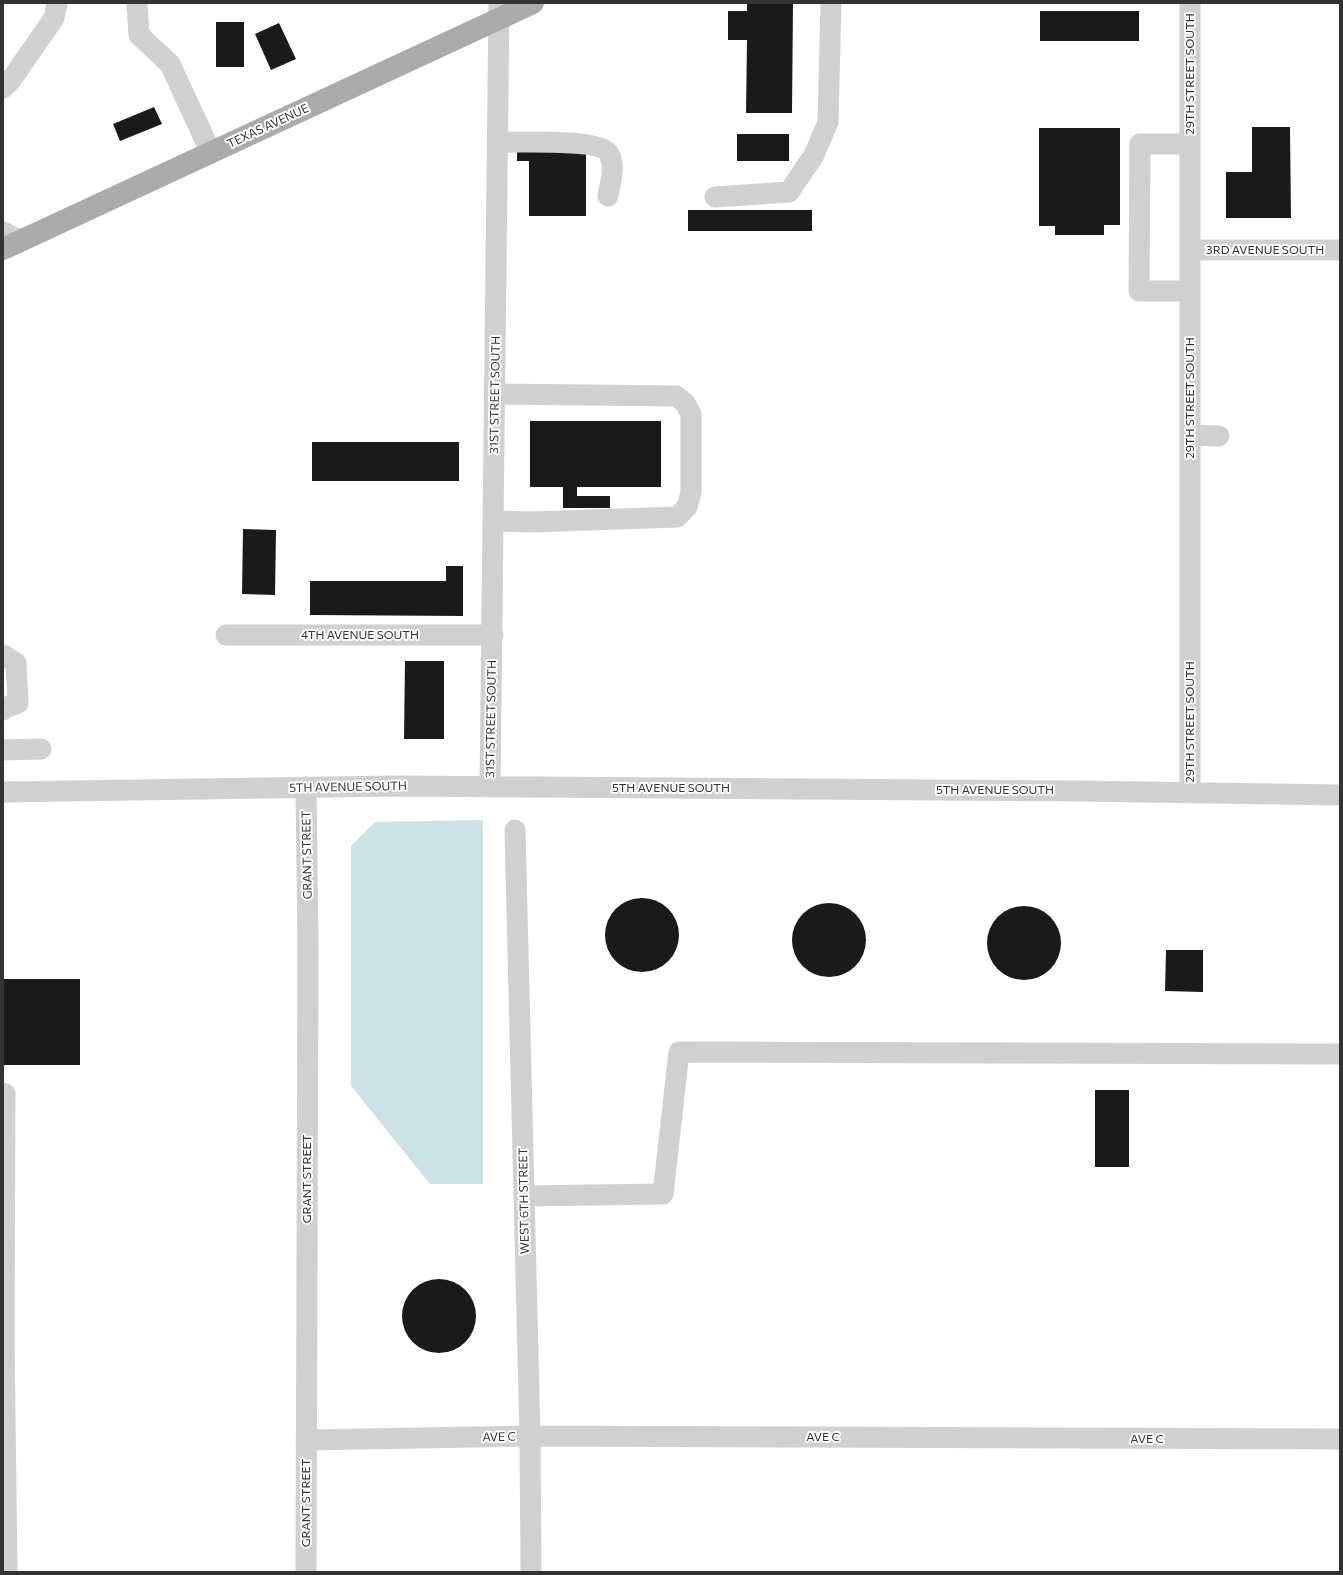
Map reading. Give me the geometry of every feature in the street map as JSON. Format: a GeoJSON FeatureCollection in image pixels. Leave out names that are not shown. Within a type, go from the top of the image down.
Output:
{"type":"FeatureCollection","features":[{"type":"Feature","properties":{"kind":"main road","name":"TEXAS AVENUE"},"geometry":{"type":"LineString","coordinates":[[9,241],[211,153],[499,11],[533,3]]}},
{"type":"Feature","properties":{"kind":"street"},"geometry":{"type":"LineString","coordinates":[[3,88],[11,80],[54,18],[57,3]]}},
{"type":"Feature","properties":{"kind":"street"},"geometry":{"type":"LineString","coordinates":[[137,3],[139,35],[170,64],[211,153]]}},
{"type":"Feature","properties":{"kind":"street"},"geometry":{"type":"LineString","coordinates":[[715,197],[789,192],[814,155],[828,122],[831,3]]}},
{"type":"Feature","properties":{"kind":"street","name":"29TH STREET SOUTH"},"geometry":{"type":"LineString","coordinates":[[1190,3],[1190,792]]}},
{"type":"Feature","properties":{"kind":"street","name":"31ST STREET SOUTH"},"geometry":{"type":"LineString","coordinates":[[490,787],[493,635],[499,11]]}},
{"type":"Feature","properties":{"kind":"street"},"geometry":{"type":"LineString","coordinates":[[498,142],[584,143],[602,147],[609,154],[613,169],[608,196]]}},
{"type":"Feature","properties":{"kind":"street"},"geometry":{"type":"LineString","coordinates":[[1190,144],[1140,144],[1139,291],[1190,291]]}},
{"type":"Feature","properties":{"kind":"street","name":"3RD AVENUE SOUTH"},"geometry":{"type":"LineString","coordinates":[[1190,250],[1340,250]]}},
{"type":"Feature","properties":{"kind":"street"},"geometry":{"type":"LineString","coordinates":[[494,521],[532,522],[677,517],[688,507],[691,492],[691,414],[685,403],[676,396],[495,394]]}},
{"type":"Feature","properties":{"kind":"street"},"geometry":{"type":"LineString","coordinates":[[1190,435],[1219,436]]}},
{"type":"Feature","properties":{"kind":"street","name":"4TH AVENUE SOUTH"},"geometry":{"type":"LineString","coordinates":[[226,635],[493,635]]}},
{"type":"Feature","properties":{"kind":"street"},"geometry":{"type":"LineString","coordinates":[[3,655],[16,663],[18,703],[4,708],[3,710]]}},
{"type":"Feature","properties":{"kind":"street"},"geometry":{"type":"LineString","coordinates":[[3,750],[42,749]]}},
{"type":"Feature","properties":{"kind":"street","name":"5TH AVENUE SOUTH"},"geometry":{"type":"LineString","coordinates":[[3,792],[306,787],[490,787],[1190,792],[1340,795]]}},
{"type":"Feature","properties":{"kind":"street","name":"GRANT STREET"},"geometry":{"type":"LineString","coordinates":[[306,787],[308,948],[306,1572]]}},
{"type":"Feature","properties":{"kind":"street","name":"WEST 6TH STREET"},"geometry":{"type":"LineString","coordinates":[[515,830],[530,1436],[531,1572]]}},
{"type":"Feature","properties":{"kind":"street"},"geometry":{"type":"LineString","coordinates":[[524,1196],[663,1194],[679,1052],[1340,1054]]}},
{"type":"Feature","properties":{"kind":"street"},"geometry":{"type":"LineString","coordinates":[[3,1093],[5,1094],[4,1334],[7,1572]]}},
{"type":"Feature","properties":{"kind":"street","name":"AVE C"},"geometry":{"type":"LineString","coordinates":[[306,1440],[530,1436],[1340,1439]]}},
{"type":"Feature","properties":{"kind":"shaded area"},"geometry":{"type":"Polygon","coordinates":[[[483,820],[483,1184],[430,1184],[351,1086],[351,846],[375,822],[483,820]]]}},
{"type":"Feature","properties":{"kind":"building"},"geometry":{"type":"Polygon","coordinates":[[[747,3],[793,3],[792,113],[746,113],[747,40],[728,40],[728,11],[747,11],[747,3]]]}},
{"type":"Feature","properties":{"kind":"building"},"geometry":{"type":"Polygon","coordinates":[[[1040,11],[1139,11],[1139,41],[1040,41],[1040,11]]]}},
{"type":"Feature","properties":{"kind":"building"},"geometry":{"type":"Polygon","coordinates":[[[216,22],[244,22],[244,67],[216,67],[216,22]]]}},
{"type":"Feature","properties":{"kind":"building"},"geometry":{"type":"Polygon","coordinates":[[[279,23],[296,59],[271,70],[255,34],[279,23]]]}},
{"type":"Feature","properties":{"kind":"building"},"geometry":{"type":"Polygon","coordinates":[[[154,107],[162,124],[120,141],[113,124],[154,107]]]}},
{"type":"Feature","properties":{"kind":"building"},"geometry":{"type":"Polygon","coordinates":[[[1252,127],[1290,127],[1291,218],[1226,218],[1226,172],[1252,172],[1252,127]]]}},
{"type":"Feature","properties":{"kind":"building"},"geometry":{"type":"Polygon","coordinates":[[[1039,128],[1120,128],[1120,225],[1104,225],[1104,235],[1055,235],[1055,226],[1039,226],[1039,128]]]}},
{"type":"Feature","properties":{"kind":"building"},"geometry":{"type":"Polygon","coordinates":[[[737,134],[789,134],[789,161],[737,161],[737,134]]]}},
{"type":"Feature","properties":{"kind":"building"},"geometry":{"type":"Polygon","coordinates":[[[517,151],[586,151],[586,216],[529,216],[529,161],[517,161],[517,151]]]}},
{"type":"Feature","properties":{"kind":"building"},"geometry":{"type":"Polygon","coordinates":[[[688,210],[812,210],[812,231],[688,231],[688,210]]]}},
{"type":"Feature","properties":{"kind":"building"},"geometry":{"type":"Polygon","coordinates":[[[530,421],[661,421],[661,487],[577,487],[577,496],[610,496],[610,508],[563,508],[563,487],[530,487],[530,421]]]}},
{"type":"Feature","properties":{"kind":"building"},"geometry":{"type":"Polygon","coordinates":[[[312,442],[459,442],[459,481],[312,481],[312,442]]]}},
{"type":"Feature","properties":{"kind":"building"},"geometry":{"type":"Polygon","coordinates":[[[243,529],[276,530],[275,595],[242,594],[243,529]]]}},
{"type":"Feature","properties":{"kind":"building"},"geometry":{"type":"Polygon","coordinates":[[[446,566],[463,566],[463,616],[310,615],[310,581],[446,581],[446,566]]]}},
{"type":"Feature","properties":{"kind":"building"},"geometry":{"type":"Polygon","coordinates":[[[405,661],[444,661],[444,739],[404,739],[405,661]]]}},
{"type":"Feature","properties":{"kind":"building"},"geometry":{"type":"Polygon","coordinates":[[[642,898],[663,904],[673,914],[679,935],[673,956],[663,966],[642,972],[621,966],[611,956],[605,935],[611,914],[621,904],[642,898]]]}},
{"type":"Feature","properties":{"kind":"building"},"geometry":{"type":"Polygon","coordinates":[[[829,903],[850,909],[860,919],[866,940],[860,961],[850,971],[829,977],[808,971],[798,961],[792,940],[798,919],[808,909],[829,903]]]}},
{"type":"Feature","properties":{"kind":"building"},"geometry":{"type":"Polygon","coordinates":[[[1024,906],[1045,912],[1055,922],[1061,943],[1055,964],[1045,974],[1024,980],[1003,974],[993,964],[987,943],[993,922],[1003,912],[1024,906]]]}},
{"type":"Feature","properties":{"kind":"building"},"geometry":{"type":"Polygon","coordinates":[[[1166,950],[1203,950],[1203,992],[1165,991],[1166,950]]]}},
{"type":"Feature","properties":{"kind":"building"},"geometry":{"type":"Polygon","coordinates":[[[3,979],[80,979],[80,1065],[3,1065],[3,979]]]}},
{"type":"Feature","properties":{"kind":"building"},"geometry":{"type":"Polygon","coordinates":[[[1095,1090],[1129,1090],[1129,1167],[1095,1167],[1095,1090]]]}},
{"type":"Feature","properties":{"kind":"building"},"geometry":{"type":"Polygon","coordinates":[[[439,1279],[460,1285],[470,1295],[476,1316],[470,1337],[460,1347],[439,1353],[418,1347],[408,1337],[402,1316],[408,1295],[418,1285],[439,1279]]]}}]}
